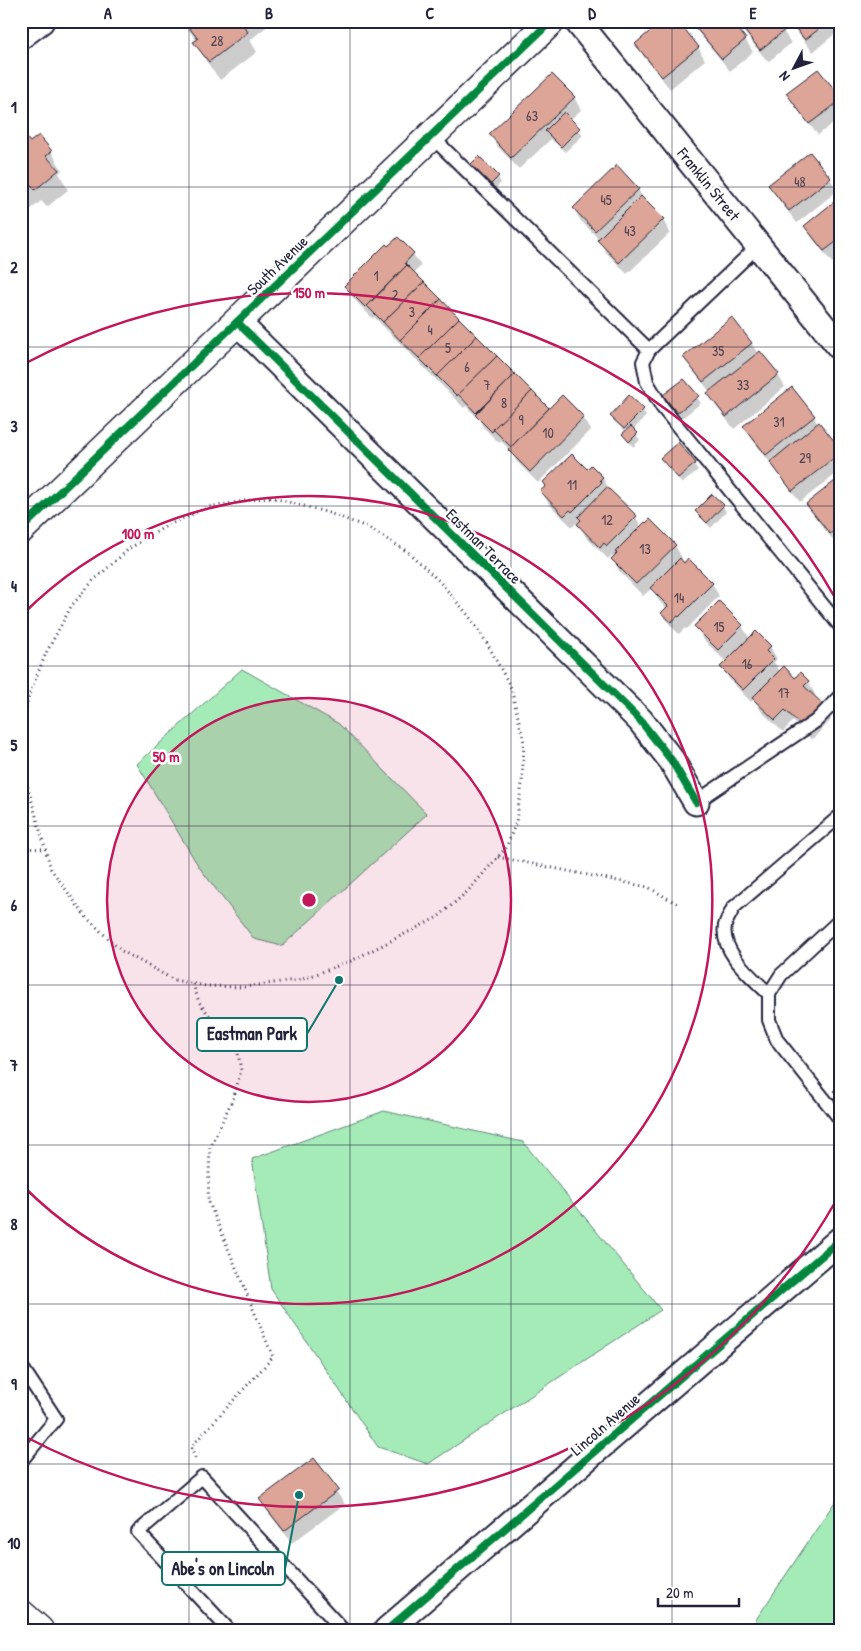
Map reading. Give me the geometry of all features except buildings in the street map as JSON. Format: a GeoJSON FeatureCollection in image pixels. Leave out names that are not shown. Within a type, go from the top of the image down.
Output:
{"type":"FeatureCollection","features":[{"type":"Feature","properties":{"kind":"street"},"geometry":{"type":"LineString","coordinates":[[21,36],[40,21]]}},
{"type":"Feature","properties":{"kind":"street","name":"South Avenue"},"geometry":{"type":"LineString","coordinates":[[21,529],[551,21]]}},
{"type":"Feature","properties":{"kind":"street","name":"Franklin Street"},"geometry":{"type":"LineString","coordinates":[[577,21],[840,347]]}},
{"type":"Feature","properties":{"kind":"street","name":"Eastman Terrace"},"geometry":{"type":"LineString","coordinates":[[238,322],[640,720],[672,761],[696,802]]}},
{"type":"Feature","properties":{"kind":"street","name":"Lincoln Avenue"},"geometry":{"type":"LineString","coordinates":[[387,1630],[840,1240]]}},
{"type":"Feature","properties":{"kind":"street"},"geometry":{"type":"LineString","coordinates":[[21,1614],[39,1630]]}},
{"type":"Feature","properties":{"kind":"lane"},"geometry":{"type":"LineString","coordinates":[[431,136],[650,350]]}},
{"type":"Feature","properties":{"kind":"lane"},"geometry":{"type":"LineString","coordinates":[[758,246],[650,350],[643,362],[648,382],[662,408],[840,626]]}},
{"type":"Feature","properties":{"kind":"lane"},"geometry":{"type":"LineString","coordinates":[[696,802],[816,721],[840,696]]}},
{"type":"Feature","properties":{"kind":"lane"},"geometry":{"type":"LineString","coordinates":[[769,994],[734,959],[726,938],[725,926],[733,908],[840,816]]}},
{"type":"Feature","properties":{"kind":"lane"},"geometry":{"type":"LineString","coordinates":[[840,920],[781,975],[769,994],[769,1020],[777,1040],[840,1119]]}},
{"type":"Feature","properties":{"kind":"lane"},"geometry":{"type":"LineString","coordinates":[[21,1366],[56,1419],[21,1461]]}},
{"type":"Feature","properties":{"kind":"lane"},"geometry":{"type":"LineString","coordinates":[[229,1630],[138,1532],[202,1477],[343,1630]]}},
{"type":"Feature","properties":{"kind":"path"},"geometry":{"type":"LineString","coordinates":[[270,497],[326,512],[368,527],[408,552],[440,582],[468,615],[487,643],[511,688],[524,742],[522,784],[516,822],[506,848],[467,892],[438,917],[351,961],[303,979],[244,987],[206,986],[174,980],[120,950],[85,916],[51,869],[45,849],[23,770],[22,730],[29,695],[46,653],[72,605],[93,581],[130,548],[166,526],[208,507],[270,497]]}},
{"type":"Feature","properties":{"kind":"path"},"geometry":{"type":"LineString","coordinates":[[21,848],[45,849]]}},
{"type":"Feature","properties":{"kind":"path"},"geometry":{"type":"LineString","coordinates":[[498,857],[648,887],[679,905]]}},
{"type":"Feature","properties":{"kind":"path"},"geometry":{"type":"LineString","coordinates":[[191,1447],[273,1357],[208,1200],[210,1148],[234,1096],[241,1070],[237,1047],[218,1027],[199,1002],[192,983]]}},
{"type":"Feature","properties":{"kind":"green space"},"geometry":{"type":"Polygon","coordinates":[[[242,669],[339,724],[427,814],[282,946],[254,939],[199,867],[137,764],[242,669]]]}},
{"type":"Feature","properties":{"kind":"green space"},"geometry":{"type":"Polygon","coordinates":[[[384,1111],[523,1142],[661,1310],[428,1464],[378,1447],[271,1289],[252,1159],[384,1111]]]}},
{"type":"Feature","properties":{"kind":"green space"},"geometry":{"type":"Polygon","coordinates":[[[840,1494],[840,1630],[749,1630],[840,1494]]]}},
{"type":"Feature","properties":{"kind":"cycle path"},"geometry":{"type":"LineString","coordinates":[[21,529],[551,21]]}},
{"type":"Feature","properties":{"kind":"cycle path"},"geometry":{"type":"LineString","coordinates":[[237,322],[640,720],[672,761],[696,802]]}},
{"type":"Feature","properties":{"kind":"cycle path"},"geometry":{"type":"LineString","coordinates":[[387,1630],[840,1240]]}},
{"type":"Feature","properties":{"kind":"place","name":"Eastman Park"},"geometry":{"type":"Point","coordinates":[339,980]}},
{"type":"Feature","properties":{"kind":"place","name":"Abe's on Lincoln"},"geometry":{"type":"Point","coordinates":[299,1495]}}]}
